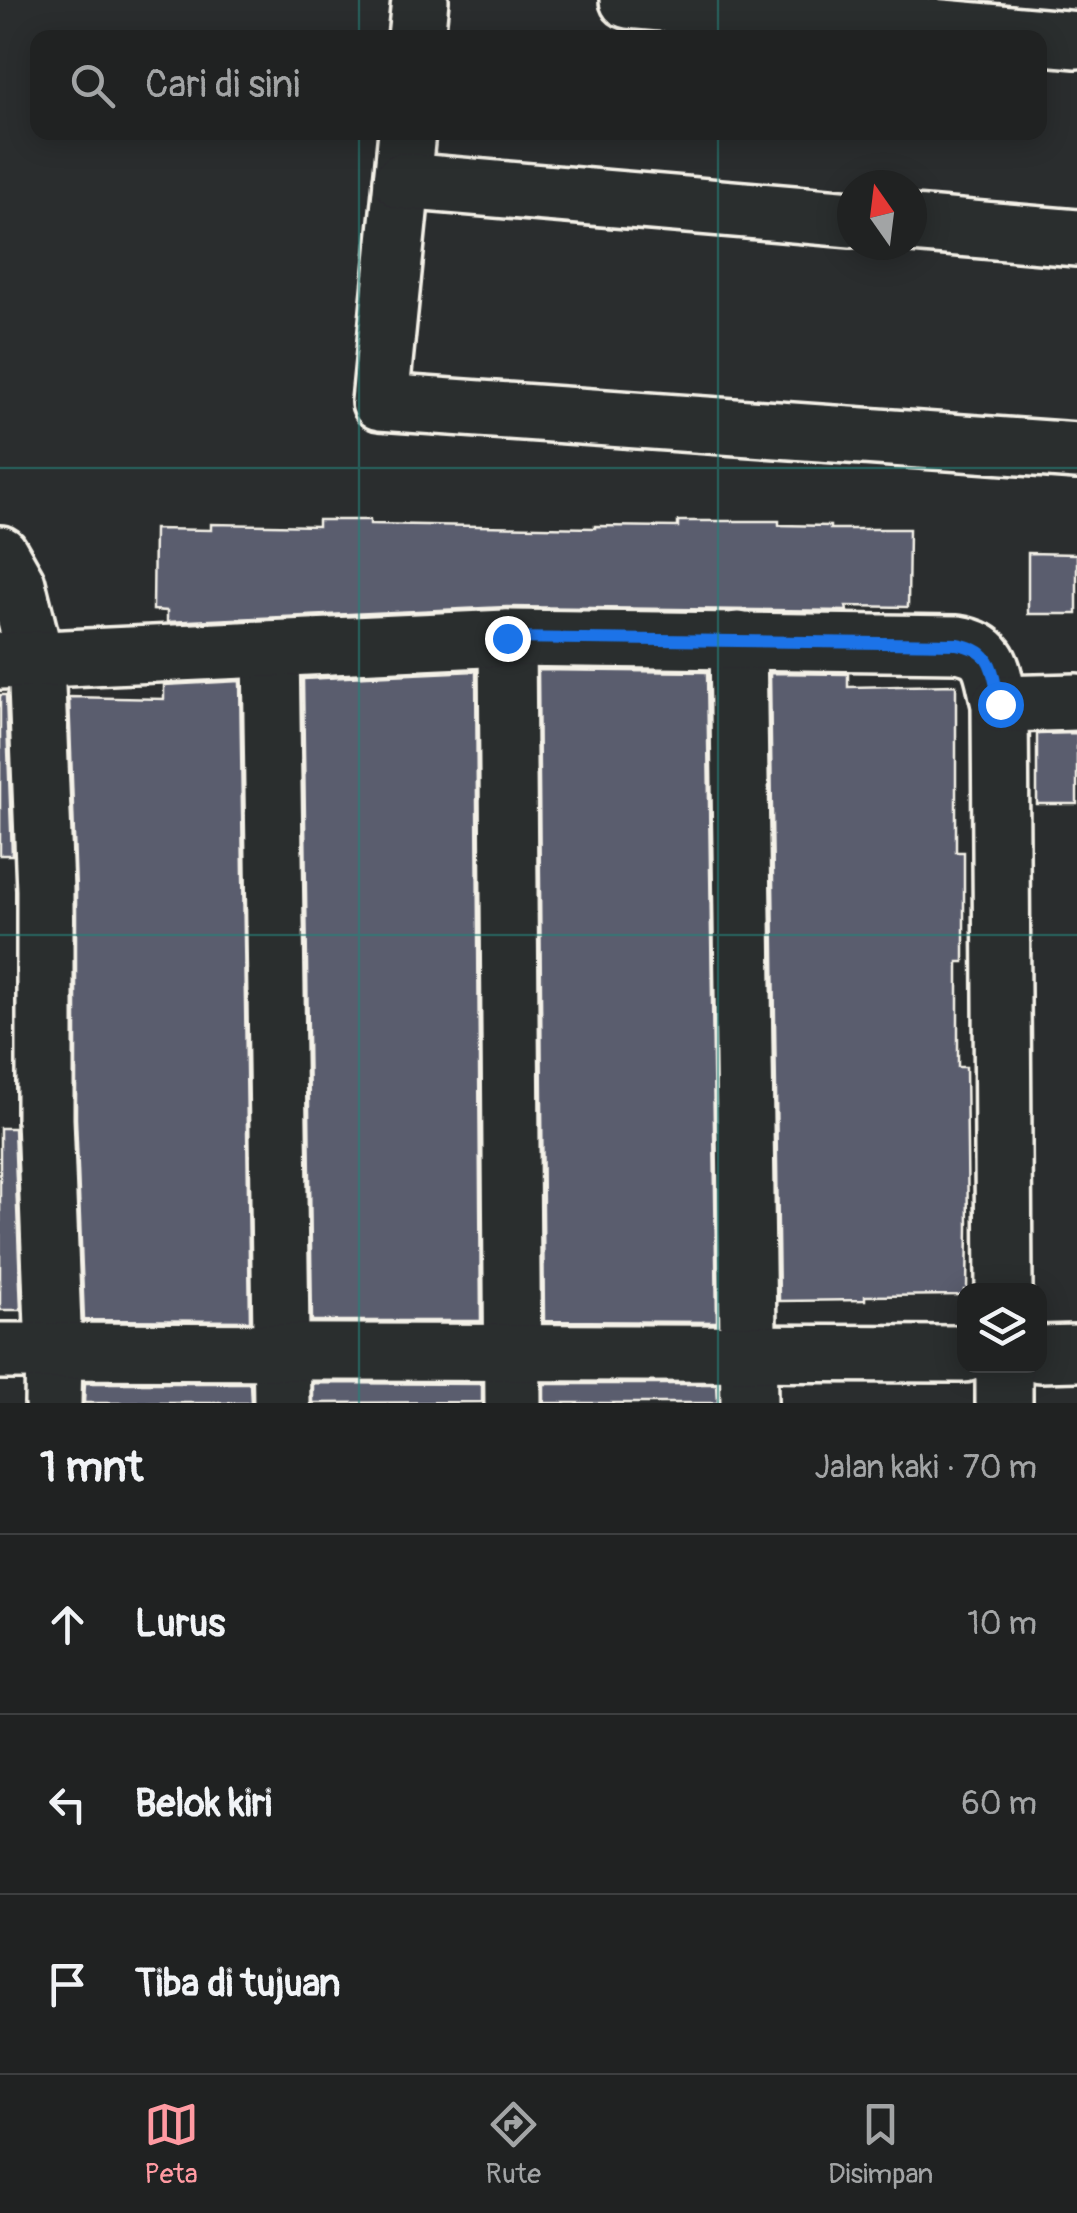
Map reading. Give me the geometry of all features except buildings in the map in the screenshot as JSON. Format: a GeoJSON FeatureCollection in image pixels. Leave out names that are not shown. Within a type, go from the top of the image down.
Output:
{"type":"FeatureCollection","features":[{"type":"Feature","properties":{"kind":"street"},"geometry":{"type":"LineString","coordinates":[[417,30],[420,0]]}},
{"type":"Feature","properties":{"kind":"street"},"geometry":{"type":"LineString","coordinates":[[628,0],[965,30]]}},
{"type":"Feature","properties":{"kind":"street"},"geometry":{"type":"LineString","coordinates":[[1047,37],[1077,40]]}},
{"type":"Feature","properties":{"kind":"street"},"geometry":{"type":"LineString","coordinates":[[837,217],[405,157],[380,402],[1077,451]]}},
{"type":"Feature","properties":{"kind":"street"},"geometry":{"type":"LineString","coordinates":[[927,225],[1077,238]]}},
{"type":"Feature","properties":{"kind":"street"},"geometry":{"type":"LineString","coordinates":[[0,554],[17,584],[22,1120],[54,1377]]}},
{"type":"Feature","properties":{"kind":"street"},"geometry":{"type":"LineString","coordinates":[[18,661],[507,638],[957,644],[976,648],[988,660],[1000,704],[1004,1283]]}},
{"type":"Feature","properties":{"kind":"street"},"geometry":{"type":"LineString","coordinates":[[507,638],[512,1378]]}},
{"type":"Feature","properties":{"kind":"street"},"geometry":{"type":"LineString","coordinates":[[738,640],[748,1378]]}},
{"type":"Feature","properties":{"kind":"street"},"geometry":{"type":"LineString","coordinates":[[271,648],[281,1378]]}},
{"type":"Feature","properties":{"kind":"street"},"geometry":{"type":"LineString","coordinates":[[1000,704],[1077,702]]}},
{"type":"Feature","properties":{"kind":"street"},"geometry":{"type":"LineString","coordinates":[[0,1351],[54,1377],[281,1378],[748,1378],[957,1355]]}},
{"type":"Feature","properties":{"kind":"street"},"geometry":{"type":"LineString","coordinates":[[1047,1354],[1077,1353]]}},
{"type":"Feature","properties":{"kind":"street"},"geometry":{"type":"LineString","coordinates":[[1004,1373],[1004,1403]]}},
{"type":"Feature","properties":{"kind":"route"},"geometry":{"type":"LineString","coordinates":[[507,638],[957,644],[983,653],[1000,704]]}}]}
